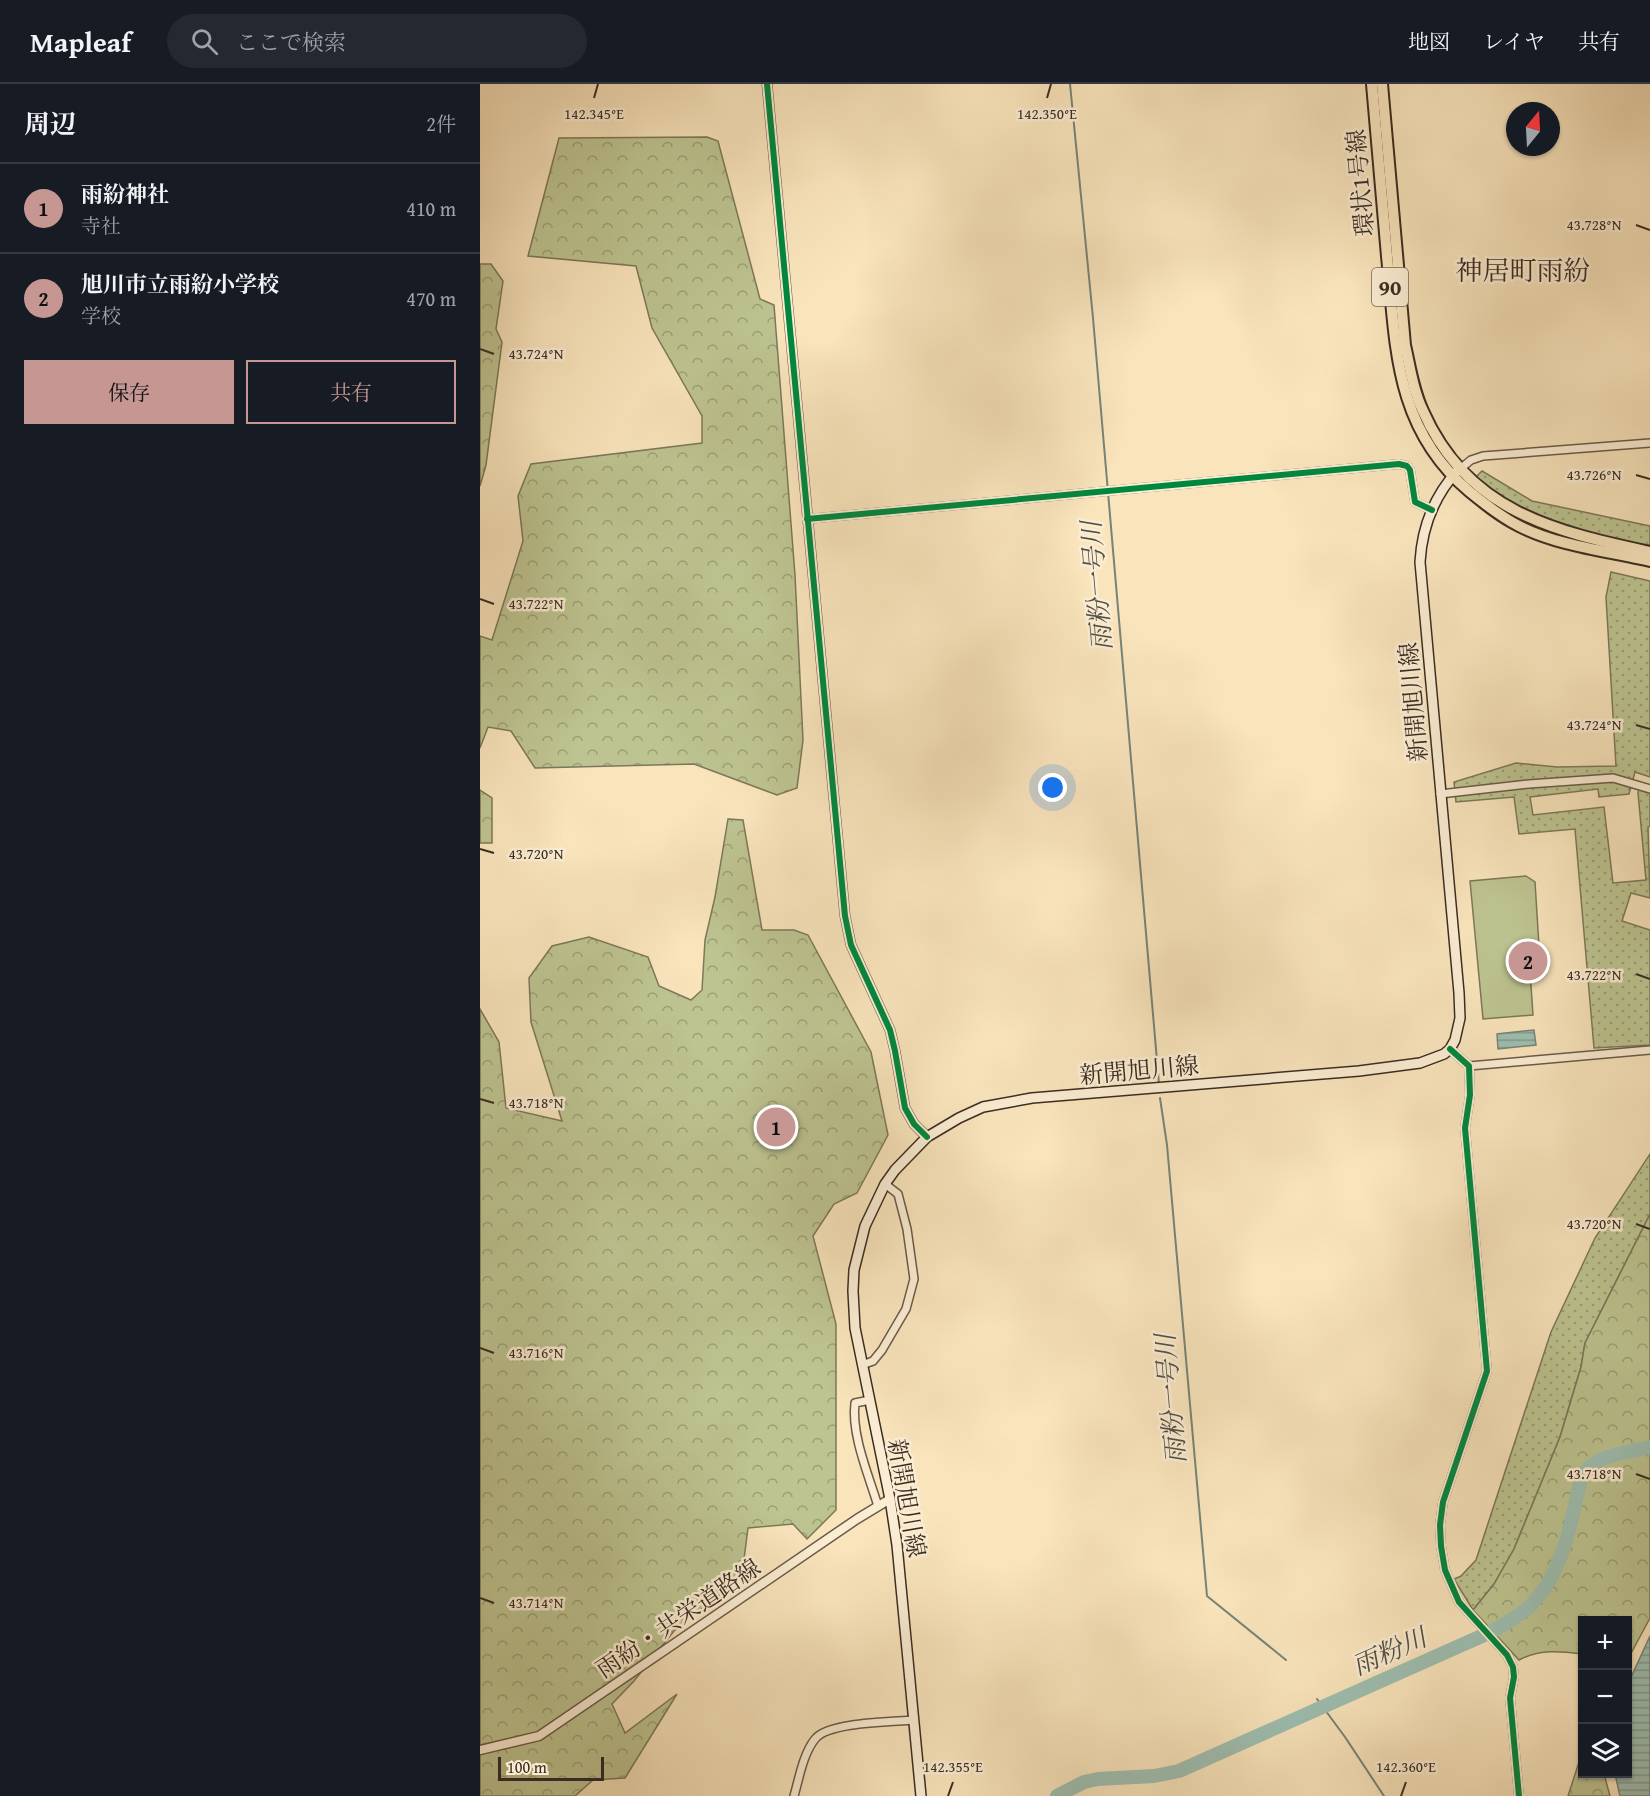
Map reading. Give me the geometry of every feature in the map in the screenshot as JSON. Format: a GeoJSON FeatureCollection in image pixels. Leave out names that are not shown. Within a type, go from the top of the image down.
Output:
{"type":"FeatureCollection","features":[{"type":"Feature","properties":{"kind":"main road","name":"環状1号線"},"geometry":{"type":"LineString","coordinates":[[1372,84],[1396,349],[1405,393],[1423,438],[1442,465],[1511,509],[1564,531],[1650,552]]}},
{"type":"Feature","properties":{"kind":"main road","name":"環状1号線"},"geometry":{"type":"LineString","coordinates":[[1382,84],[1405,345],[1422,411],[1456,473],[1501,516],[1521,527],[1561,541],[1650,561]]}},
{"type":"Feature","properties":{"kind":"main road","name":"新開旭川線"},"geometry":{"type":"LineString","coordinates":[[921,1796],[897,1545],[890,1499],[855,1328],[854,1270],[865,1226],[885,1184],[895,1170],[927,1137],[959,1118],[984,1107],[1032,1098],[1359,1071],[1420,1063],[1435,1058],[1450,1049],[1455,1040],[1460,1018],[1459,993],[1420,562],[1421,541],[1432,510],[1456,473]]}},
{"type":"Feature","properties":{"kind":"street"},"geometry":{"type":"LineString","coordinates":[[767,84],[847,925],[858,963],[890,1030],[896,1051],[905,1108],[914,1124],[927,1137]]}},
{"type":"Feature","properties":{"kind":"street"},"geometry":{"type":"LineString","coordinates":[[1456,473],[1471,460],[1483,456],[1650,443]]}},
{"type":"Feature","properties":{"kind":"street"},"geometry":{"type":"LineString","coordinates":[[807,519],[1399,464],[1407,466],[1410,470],[1415,501],[1432,510]]}},
{"type":"Feature","properties":{"kind":"street"},"geometry":{"type":"LineString","coordinates":[[1440,794],[1613,778],[1650,789]]}},
{"type":"Feature","properties":{"kind":"street"},"geometry":{"type":"LineString","coordinates":[[1450,1049],[1469,1066],[1470,1095],[1465,1128],[1487,1371],[1446,1491],[1440,1525],[1441,1546],[1445,1570],[1453,1591],[1463,1607],[1507,1655],[1513,1667],[1514,1677],[1510,1698],[1520,1796]]}},
{"type":"Feature","properties":{"kind":"street"},"geometry":{"type":"LineString","coordinates":[[1469,1066],[1650,1050]]}},
{"type":"Feature","properties":{"kind":"street"},"geometry":{"type":"LineString","coordinates":[[862,1365],[873,1361],[888,1340],[906,1310],[914,1279],[907,1229],[898,1194],[885,1184]]}},
{"type":"Feature","properties":{"kind":"street"},"geometry":{"type":"LineString","coordinates":[[870,1400],[855,1403],[854,1415],[857,1435],[878,1506]]}},
{"type":"Feature","properties":{"kind":"street","name":"雨紛・共栄道路線"},"geometry":{"type":"LineString","coordinates":[[480,1750],[538,1736],[857,1519],[890,1499]]}},
{"type":"Feature","properties":{"kind":"street"},"geometry":{"type":"LineString","coordinates":[[794,1796],[810,1746],[816,1737],[835,1728],[913,1720]]}},
{"type":"Feature","properties":{"kind":"green space"},"geometry":{"type":"Polygon","coordinates":[[[707,137],[718,141],[760,299],[774,305],[795,575],[803,740],[797,788],[777,795],[694,764],[535,768],[511,731],[488,727],[480,748],[480,636],[492,640],[523,541],[518,496],[531,464],[702,443],[702,416],[652,328],[636,266],[528,256],[559,138],[707,137]]]}},
{"type":"Feature","properties":{"kind":"green space"},"geometry":{"type":"Polygon","coordinates":[[[480,264],[491,264],[503,281],[496,329],[502,342],[486,465],[480,486],[480,264]]]}},
{"type":"Feature","properties":{"kind":"green space"},"geometry":{"type":"Polygon","coordinates":[[[1482,471],[1532,501],[1650,526],[1650,547],[1576,531],[1533,516],[1503,498],[1476,477],[1482,471]]]}},
{"type":"Feature","properties":{"kind":"green space"},"geometry":{"type":"Polygon","coordinates":[[[1611,572],[1650,581],[1650,777],[1635,772],[1629,794],[1599,797],[1598,789],[1530,797],[1533,815],[1604,807],[1613,883],[1646,880],[1638,793],[1639,788],[1650,791],[1650,826],[1648,827],[1650,898],[1631,893],[1622,921],[1650,930],[1650,1045],[1594,1048],[1575,829],[1519,834],[1514,797],[1456,802],[1454,782],[1516,763],[1557,767],[1616,766],[1606,597],[1611,572]]]}},
{"type":"Feature","properties":{"kind":"green space"},"geometry":{"type":"Polygon","coordinates":[[[480,790],[492,798],[492,843],[480,843],[480,790]]]}},
{"type":"Feature","properties":{"kind":"green space"},"geometry":{"type":"Polygon","coordinates":[[[728,819],[743,820],[762,930],[794,930],[808,935],[871,1052],[888,1135],[857,1193],[834,1204],[813,1236],[836,1324],[836,1510],[807,1539],[793,1524],[748,1528],[744,1559],[735,1583],[674,1631],[634,1681],[612,1704],[625,1733],[677,1694],[625,1778],[593,1780],[575,1796],[480,1796],[480,1009],[499,1042],[506,1108],[562,1121],[531,1022],[529,978],[552,946],[589,937],[648,957],[659,986],[691,1000],[702,990],[705,940],[728,819]]]}},
{"type":"Feature","properties":{"kind":"green space"},"geometry":{"type":"Polygon","coordinates":[[[1526,876],[1535,882],[1539,946],[1529,956],[1533,1015],[1483,1019],[1470,881],[1526,876]]]}},
{"type":"Feature","properties":{"kind":"green space"},"geometry":{"type":"Polygon","coordinates":[[[1650,1154],[1650,1214],[1585,1343],[1581,1367],[1560,1437],[1514,1549],[1494,1584],[1473,1610],[1454,1579],[1461,1576],[1476,1560],[1551,1332],[1595,1238],[1650,1154]]]}},
{"type":"Feature","properties":{"kind":"green space"},"geometry":{"type":"Polygon","coordinates":[[[1650,1214],[1650,1618],[1632,1652],[1632,1616],[1578,1616],[1578,1654],[1542,1652],[1519,1660],[1473,1610],[1494,1584],[1514,1549],[1560,1437],[1581,1367],[1585,1343],[1650,1214]]]}},
{"type":"Feature","properties":{"kind":"green space"},"geometry":{"type":"Polygon","coordinates":[[[1578,1765],[1578,1778],[1605,1778],[1610,1796],[1568,1796],[1578,1765]]]}},
{"type":"Feature","properties":{"kind":"shaded area"},"geometry":{"type":"Polygon","coordinates":[[[1534,1030],[1536,1045],[1498,1049],[1497,1034],[1534,1030]]]}},
{"type":"Feature","properties":{"kind":"shaded area"},"geometry":{"type":"Polygon","coordinates":[[[1650,1636],[1650,1796],[1620,1796],[1616,1778],[1632,1778],[1632,1675],[1650,1636]]]}},
{"type":"Feature","properties":{"kind":"waterway","name":"雨粉一号川"},"geometry":{"type":"LineString","coordinates":[[1070,84],[1093,318],[1159,1084]]}},
{"type":"Feature","properties":{"kind":"waterway","name":"雨粉一号川"},"geometry":{"type":"LineString","coordinates":[[1160,1098],[1167,1145],[1207,1596],[1286,1660]]}},
{"type":"Feature","properties":{"kind":"waterway","name":"雨粉川"},"geometry":{"type":"LineString","coordinates":[[1057,1796],[1084,1782],[1098,1779],[1154,1776],[1179,1771],[1493,1631],[1531,1605],[1551,1577],[1565,1545],[1581,1478],[1586,1470],[1602,1459],[1650,1447]]}},
{"type":"Feature","properties":{"kind":"waterway","name":"雨粉一号川"},"geometry":{"type":"LineString","coordinates":[[1317,1699],[1384,1796]]}},
{"type":"Feature","properties":{"kind":"cycle path"},"geometry":{"type":"LineString","coordinates":[[767,84],[845,916],[851,945],[890,1030],[905,1108],[914,1124],[927,1137]]}},
{"type":"Feature","properties":{"kind":"cycle path"},"geometry":{"type":"LineString","coordinates":[[807,519],[1399,464],[1407,466],[1410,470],[1415,502],[1432,510]]}},
{"type":"Feature","properties":{"kind":"cycle path"},"geometry":{"type":"LineString","coordinates":[[1450,1049],[1469,1066],[1470,1095],[1465,1128],[1487,1371],[1443,1502],[1440,1525],[1441,1546],[1445,1570],[1459,1602],[1507,1655],[1513,1667],[1514,1677],[1510,1698],[1519,1796]]}},
{"type":"Feature","properties":{"kind":"place","name":"旭川市立雨紛小学校"},"geometry":{"type":"Point","coordinates":[1528,961]}},
{"type":"Feature","properties":{"kind":"place","name":"雨紛神社"},"geometry":{"type":"Point","coordinates":[776,1127]}},
{"type":"Feature","properties":{"kind":"district","name":"神居町雨紛"},"geometry":{"type":"Point","coordinates":[1523,270]}}]}
